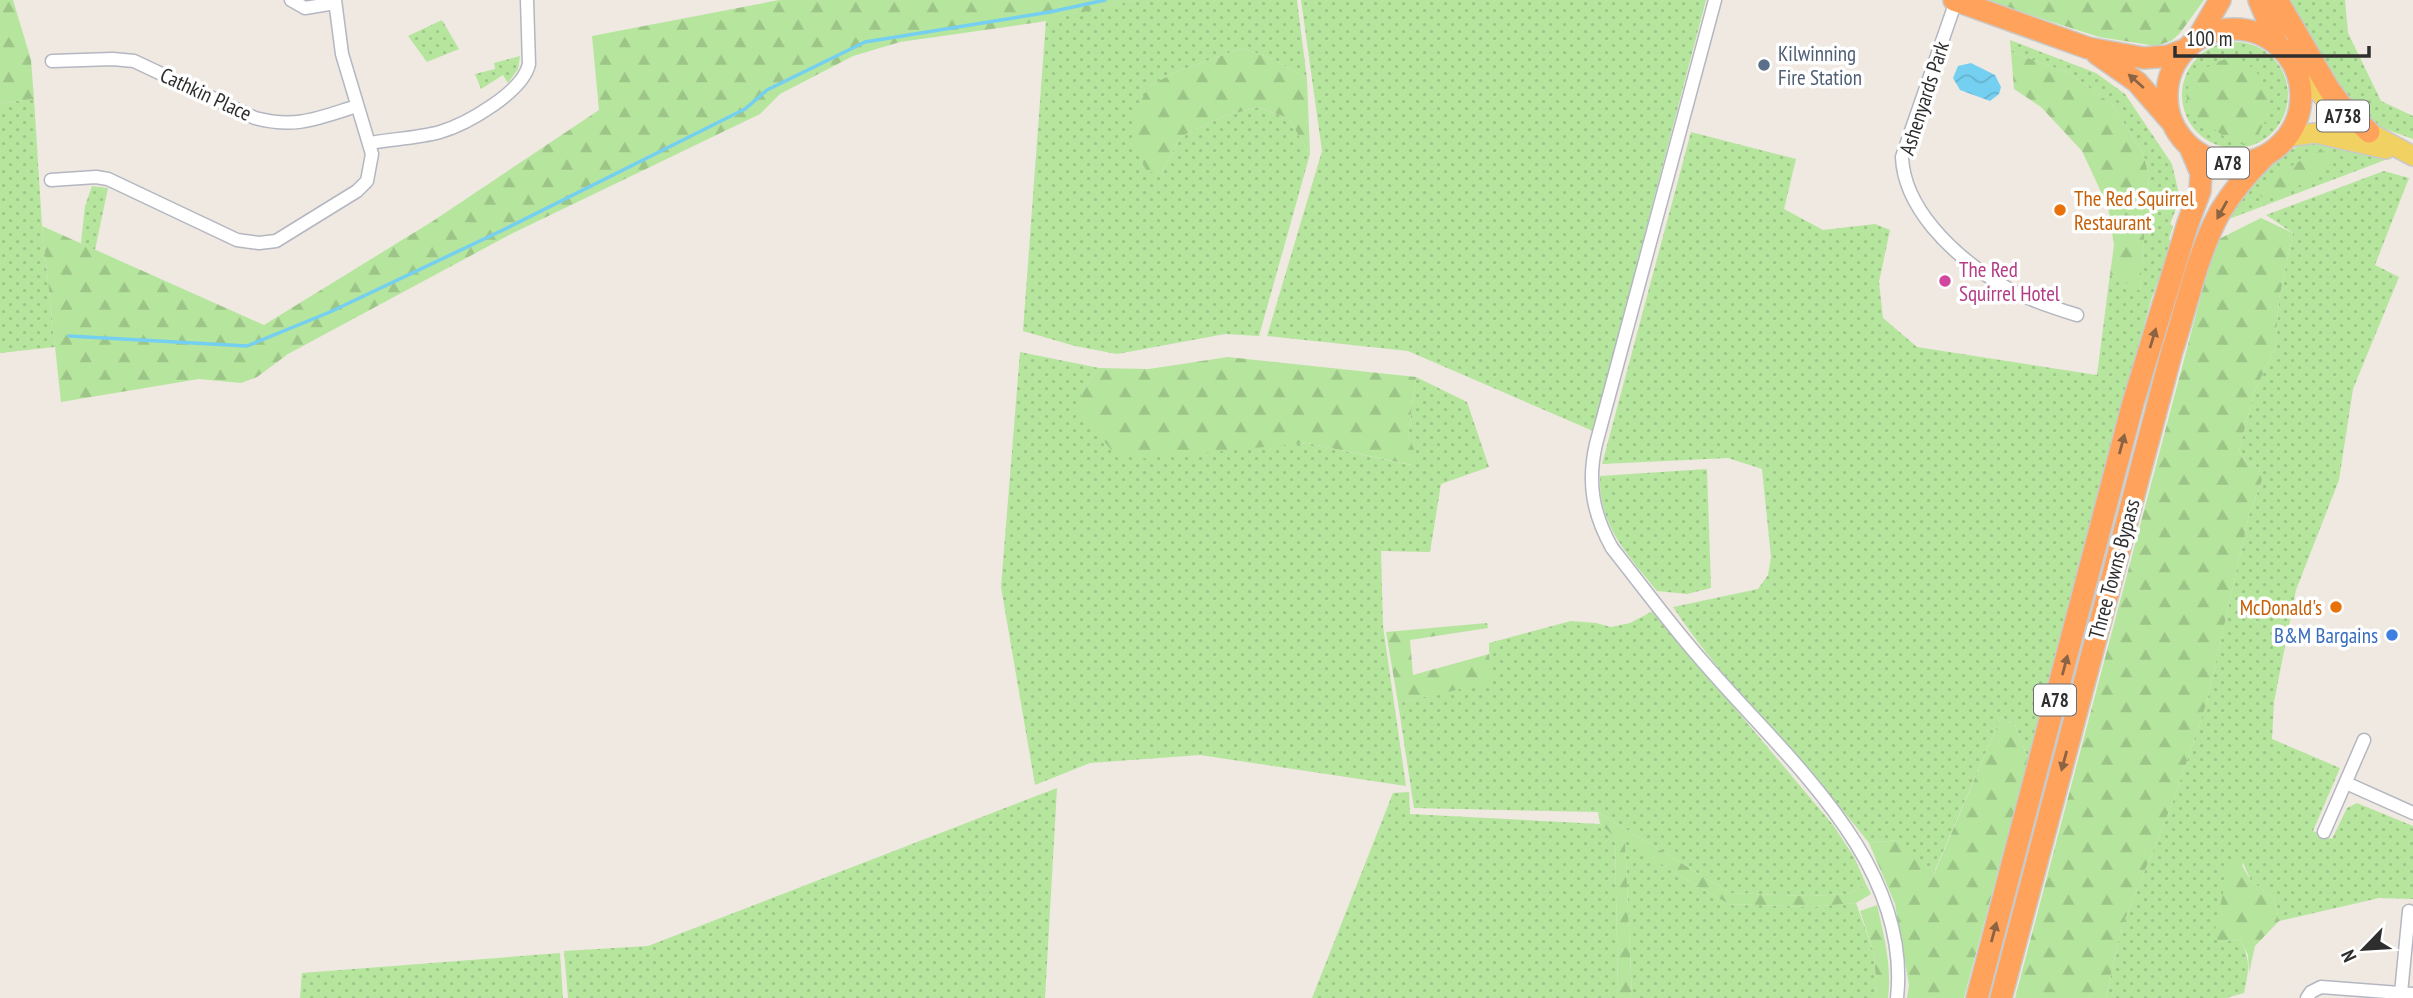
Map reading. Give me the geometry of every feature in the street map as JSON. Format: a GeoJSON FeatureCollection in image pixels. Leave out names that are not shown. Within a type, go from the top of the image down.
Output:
{"type":"FeatureCollection","features":[{"type":"Feature","properties":{"kind":"highway"},"geometry":{"type":"LineString","coordinates":[[1955,0],[2088,48],[2144,58],[2168,56],[2191,44]]}},
{"type":"Feature","properties":{"kind":"highway","name":"A78"},"geometry":{"type":"LineString","coordinates":[[2220,0],[2172,69],[2167,88],[2168,108],[2174,126],[2190,147],[2201,155],[2239,163],[2263,157],[2287,137],[2298,117],[2302,96],[2301,84],[2292,61],[2277,43],[2259,0]]}},
{"type":"Feature","properties":{"kind":"highway"},"geometry":{"type":"LineString","coordinates":[[2277,0],[2329,89],[2341,105],[2369,132]]}},
{"type":"Feature","properties":{"kind":"highway","name":"A78"},"geometry":{"type":"LineString","coordinates":[[2191,44],[2227,28],[2241,28],[2263,34],[2277,43]]}},
{"type":"Feature","properties":{"kind":"highway"},"geometry":{"type":"LineString","coordinates":[[2088,48],[2131,77],[2174,126]]}},
{"type":"Feature","properties":{"kind":"highway","name":"Three Towns Bypass"},"geometry":{"type":"LineString","coordinates":[[1977,998],[2133,403],[2200,191],[2201,173],[2190,147]]}},
{"type":"Feature","properties":{"kind":"highway","name":"Three Towns Bypass"},"geometry":{"type":"LineString","coordinates":[[2001,998],[2172,351],[2199,265],[2216,222],[2232,194],[2263,157]]}},
{"type":"Feature","properties":{"kind":"main road","name":"A738"},"geometry":{"type":"LineString","coordinates":[[2292,61],[2335,110],[2410,155]]}},
{"type":"Feature","properties":{"kind":"main road","name":"A738"},"geometry":{"type":"LineString","coordinates":[[2287,137],[2315,133],[2410,155]]}},
{"type":"Feature","properties":{"kind":"street"},"geometry":{"type":"LineString","coordinates":[[51,180],[96,177],[108,179],[237,240],[267,243],[285,237],[363,186],[372,163],[370,143],[342,54],[335,2],[305,8],[291,0]]}},
{"type":"Feature","properties":{"kind":"street"},"geometry":{"type":"LineString","coordinates":[[370,143],[441,131],[515,89],[528,72],[527,0]]}},
{"type":"Feature","properties":{"kind":"street"},"geometry":{"type":"LineString","coordinates":[[1715,0],[1596,444],[1590,476],[1592,495],[1596,515],[1612,548],[1702,662],[1807,779],[1862,851],[1889,914],[1896,948],[1897,998]]}},
{"type":"Feature","properties":{"kind":"street","name":"Ashenyards Park"},"geometry":{"type":"LineString","coordinates":[[1955,0],[1902,157],[1909,192],[1918,207],[1949,243],[1993,280],[2038,303],[2077,315]]}},
{"type":"Feature","properties":{"kind":"street","name":"Cathkin Place"},"geometry":{"type":"LineString","coordinates":[[52,61],[134,61],[255,118],[274,123],[308,121],[357,106]]}},
{"type":"Feature","properties":{"kind":"street"},"geometry":{"type":"LineString","coordinates":[[2323,832],[2364,740]]}},
{"type":"Feature","properties":{"kind":"street"},"geometry":{"type":"LineString","coordinates":[[2346,783],[2413,813]]}},
{"type":"Feature","properties":{"kind":"street"},"geometry":{"type":"LineString","coordinates":[[2307,998],[2311,992],[2321,987],[2407,993],[2409,911]]}},
{"type":"Feature","properties":{"kind":"green space"},"geometry":{"type":"Polygon","coordinates":[[[0,0],[13,0],[31,60],[34,99],[0,103],[0,0]]]}},
{"type":"Feature","properties":{"kind":"green space"},"geometry":{"type":"Polygon","coordinates":[[[779,0],[1137,0],[1040,22],[900,42],[853,56],[780,94],[760,114],[511,234],[288,354],[257,377],[241,383],[199,379],[61,402],[42,226],[264,325],[433,221],[599,110],[592,36],[779,0]]]}},
{"type":"Feature","properties":{"kind":"green space"},"geometry":{"type":"Polygon","coordinates":[[[1137,0],[1297,0],[1307,79],[1273,59],[1242,48],[1176,72],[1149,86],[1162,173],[1180,137],[1222,117],[1258,107],[1288,118],[1310,154],[1259,336],[1225,334],[1117,354],[1075,346],[1023,331],[1046,20],[1137,0]]]}},
{"type":"Feature","properties":{"kind":"green space"},"geometry":{"type":"Polygon","coordinates":[[[1301,0],[1706,0],[1593,431],[1408,351],[1267,336],[1322,151],[1301,0]]]}},
{"type":"Feature","properties":{"kind":"green space"},"geometry":{"type":"Polygon","coordinates":[[[1984,0],[2204,0],[2180,33],[2171,41],[2156,46],[2099,37],[1984,0]]]}},
{"type":"Feature","properties":{"kind":"green space"},"geometry":{"type":"Polygon","coordinates":[[[2289,0],[2345,0],[2348,33],[2381,101],[2413,116],[2413,139],[2377,126],[2328,78],[2289,0]]]}},
{"type":"Feature","properties":{"kind":"green space"},"geometry":{"type":"Polygon","coordinates":[[[442,20],[459,49],[427,62],[408,36],[442,20]]]}},
{"type":"Feature","properties":{"kind":"green space"},"geometry":{"type":"Polygon","coordinates":[[[2010,40],[2096,73],[2125,94],[2172,164],[2180,199],[2170,224],[2173,226],[2169,239],[2173,242],[2152,297],[2028,759],[2015,725],[2001,717],[1933,875],[1897,840],[1869,843],[1718,668],[1673,607],[1758,589],[1768,575],[1771,557],[1762,469],[1728,458],[1602,464],[1691,132],[1796,159],[1784,209],[1823,230],[1875,224],[1890,230],[1879,282],[1883,318],[1917,347],[2097,375],[2110,274],[2140,290],[2149,177],[2143,153],[2112,104],[2067,72],[2011,52],[2010,40]]]}},
{"type":"Feature","properties":{"kind":"green space"},"geometry":{"type":"Polygon","coordinates":[[[2235,42],[2255,46],[2273,57],[2284,75],[2288,95],[2284,115],[2273,133],[2255,144],[2235,148],[2215,144],[2197,133],[2186,115],[2182,95],[2186,75],[2197,57],[2215,46],[2235,42]]]}},
{"type":"Feature","properties":{"kind":"green space"},"geometry":{"type":"Polygon","coordinates":[[[1242,48],[1273,59],[1307,79],[1310,154],[1288,118],[1258,107],[1222,117],[1180,137],[1162,173],[1147,172],[1136,149],[1135,112],[1149,86],[1176,72],[1242,48]]]}},
{"type":"Feature","properties":{"kind":"green space"},"geometry":{"type":"Polygon","coordinates":[[[2011,52],[2067,72],[2112,104],[2143,153],[2149,177],[2140,291],[2110,274],[2114,245],[2108,207],[2082,151],[2041,107],[2014,89],[2011,52]]]}},
{"type":"Feature","properties":{"kind":"green space"},"geometry":{"type":"Polygon","coordinates":[[[520,56],[518,69],[508,83],[503,75],[481,89],[475,74],[495,69],[494,63],[520,56]]]}},
{"type":"Feature","properties":{"kind":"green space"},"geometry":{"type":"Polygon","coordinates":[[[2234,57],[2255,71],[2266,87],[2270,104],[2268,116],[2258,138],[2244,144],[2232,142],[2198,118],[2191,111],[2187,97],[2192,80],[2199,73],[2207,67],[2234,57]]]}},
{"type":"Feature","properties":{"kind":"green space"},"geometry":{"type":"Polygon","coordinates":[[[34,99],[42,226],[55,347],[0,353],[0,103],[34,99]]]}},
{"type":"Feature","properties":{"kind":"green space"},"geometry":{"type":"Polygon","coordinates":[[[2312,141],[2345,147],[2385,160],[2229,219],[2264,172],[2287,153],[2312,141]]]}},
{"type":"Feature","properties":{"kind":"green space"},"geometry":{"type":"Polygon","coordinates":[[[2320,151],[2329,152],[2335,157],[2332,167],[2291,190],[2266,198],[2260,196],[2258,189],[2261,185],[2320,151]]]}},
{"type":"Feature","properties":{"kind":"green space"},"geometry":{"type":"Polygon","coordinates":[[[2384,171],[2409,178],[2375,265],[2399,277],[2353,389],[2339,480],[2296,590],[2274,702],[2272,739],[2340,768],[2313,831],[2332,839],[2347,808],[2357,803],[2413,826],[2413,899],[2379,898],[2279,921],[2274,898],[2251,881],[2243,863],[2219,942],[2240,939],[2248,965],[2244,993],[2226,998],[2106,998],[2121,929],[2174,799],[2207,702],[2249,515],[2262,480],[2259,469],[2245,460],[2239,451],[2254,392],[2275,349],[2279,299],[2293,233],[2266,215],[2384,171]]]}},
{"type":"Feature","properties":{"kind":"green space"},"geometry":{"type":"Polygon","coordinates":[[[92,186],[108,188],[95,250],[81,243],[85,206],[92,186]]]}},
{"type":"Feature","properties":{"kind":"green space"},"geometry":{"type":"Polygon","coordinates":[[[2261,218],[2293,233],[2279,299],[2275,349],[2254,392],[2239,451],[2245,460],[2259,469],[2262,480],[2249,515],[2207,702],[2174,799],[2121,929],[2106,998],[2015,998],[2208,269],[2219,239],[2261,218]]]}},
{"type":"Feature","properties":{"kind":"green space"},"geometry":{"type":"Polygon","coordinates":[[[1020,352],[1099,368],[1083,388],[1242,448],[1307,443],[1411,465],[1415,454],[1408,436],[1416,377],[1467,402],[1489,467],[1441,484],[1430,552],[1381,551],[1383,626],[1406,786],[1200,755],[1090,763],[1035,785],[1001,587],[1020,352]]]}},
{"type":"Feature","properties":{"kind":"green space"},"geometry":{"type":"Polygon","coordinates":[[[1228,357],[1416,377],[1408,436],[1416,454],[1412,465],[1307,443],[1137,459],[1113,452],[1077,408],[1083,388],[1099,368],[1149,369],[1228,357]]]}},
{"type":"Feature","properties":{"kind":"green space"},"geometry":{"type":"Polygon","coordinates":[[[1707,469],[1711,588],[1687,594],[1657,591],[1626,552],[1610,524],[1604,510],[1600,476],[1707,469]]]}},
{"type":"Feature","properties":{"kind":"green space"},"geometry":{"type":"Polygon","coordinates":[[[1653,611],[1833,825],[1854,857],[1866,884],[1847,894],[1809,896],[1730,893],[1598,812],[1414,808],[1398,703],[1490,681],[1489,643],[1571,621],[1611,627],[1630,623],[1653,611]]]}},
{"type":"Feature","properties":{"kind":"green space"},"geometry":{"type":"Polygon","coordinates":[[[1487,623],[1488,628],[1410,640],[1413,675],[1489,654],[1492,682],[1398,703],[1386,632],[1487,623]]]}},
{"type":"Feature","properties":{"kind":"green space"},"geometry":{"type":"Polygon","coordinates":[[[2001,717],[2015,725],[2028,759],[1964,998],[1907,998],[1909,985],[1895,904],[1869,843],[1897,840],[1934,874],[2001,717]]]}},
{"type":"Feature","properties":{"kind":"green space"},"geometry":{"type":"Polygon","coordinates":[[[1057,788],[1045,998],[568,998],[564,951],[648,946],[1057,788]]]}},
{"type":"Feature","properties":{"kind":"green space"},"geometry":{"type":"Polygon","coordinates":[[[1409,792],[1410,814],[1600,824],[1615,837],[1618,998],[1312,998],[1393,793],[1409,792]]]}},
{"type":"Feature","properties":{"kind":"green space"},"geometry":{"type":"Polygon","coordinates":[[[1598,812],[1730,893],[1809,896],[1847,894],[1866,884],[1871,894],[1856,903],[1811,907],[1729,904],[1676,874],[1625,839],[1632,998],[1618,998],[1615,837],[1600,824],[1598,812]]]}},
{"type":"Feature","properties":{"kind":"green space"},"geometry":{"type":"Polygon","coordinates":[[[1625,838],[1676,874],[1729,904],[1811,907],[1856,903],[1874,953],[1877,998],[1632,998],[1625,838]]]}},
{"type":"Feature","properties":{"kind":"green space"},"geometry":{"type":"Polygon","coordinates":[[[2237,857],[2251,881],[2274,898],[2279,921],[2255,946],[2249,973],[2248,955],[2240,939],[2219,942],[2214,934],[2230,862],[2237,857]]]}},
{"type":"Feature","properties":{"kind":"green space"},"geometry":{"type":"Polygon","coordinates":[[[1877,905],[1888,963],[1888,998],[1877,998],[1874,953],[1860,911],[1877,905]]]}},
{"type":"Feature","properties":{"kind":"green space"},"geometry":{"type":"Polygon","coordinates":[[[560,953],[563,998],[300,998],[302,973],[560,953]]]}},
{"type":"Feature","properties":{"kind":"water"},"geometry":{"type":"Polygon","coordinates":[[[1971,63],[1995,75],[2001,87],[1999,94],[1990,101],[1960,90],[1953,78],[1958,66],[1971,63]]]}},
{"type":"Feature","properties":{"kind":"waterway"},"geometry":{"type":"LineString","coordinates":[[69,336],[247,346],[330,312],[503,230],[745,109],[767,90],[865,42],[1050,12],[1105,0]]}},
{"type":"Feature","properties":{"kind":"place","name":"Kilwinning Fire Station"},"geometry":{"type":"Point","coordinates":[1764,65]}},
{"type":"Feature","properties":{"kind":"place","name":"The Red Squirrel Restaurant"},"geometry":{"type":"Point","coordinates":[2060,210]}},
{"type":"Feature","properties":{"kind":"place","name":"The Red Squirrel Hotel"},"geometry":{"type":"Point","coordinates":[1945,281]}},
{"type":"Feature","properties":{"kind":"place","name":"McDonald's"},"geometry":{"type":"Point","coordinates":[2336,607]}},
{"type":"Feature","properties":{"kind":"place","name":"B&M Bargains"},"geometry":{"type":"Point","coordinates":[2392,635]}}]}
